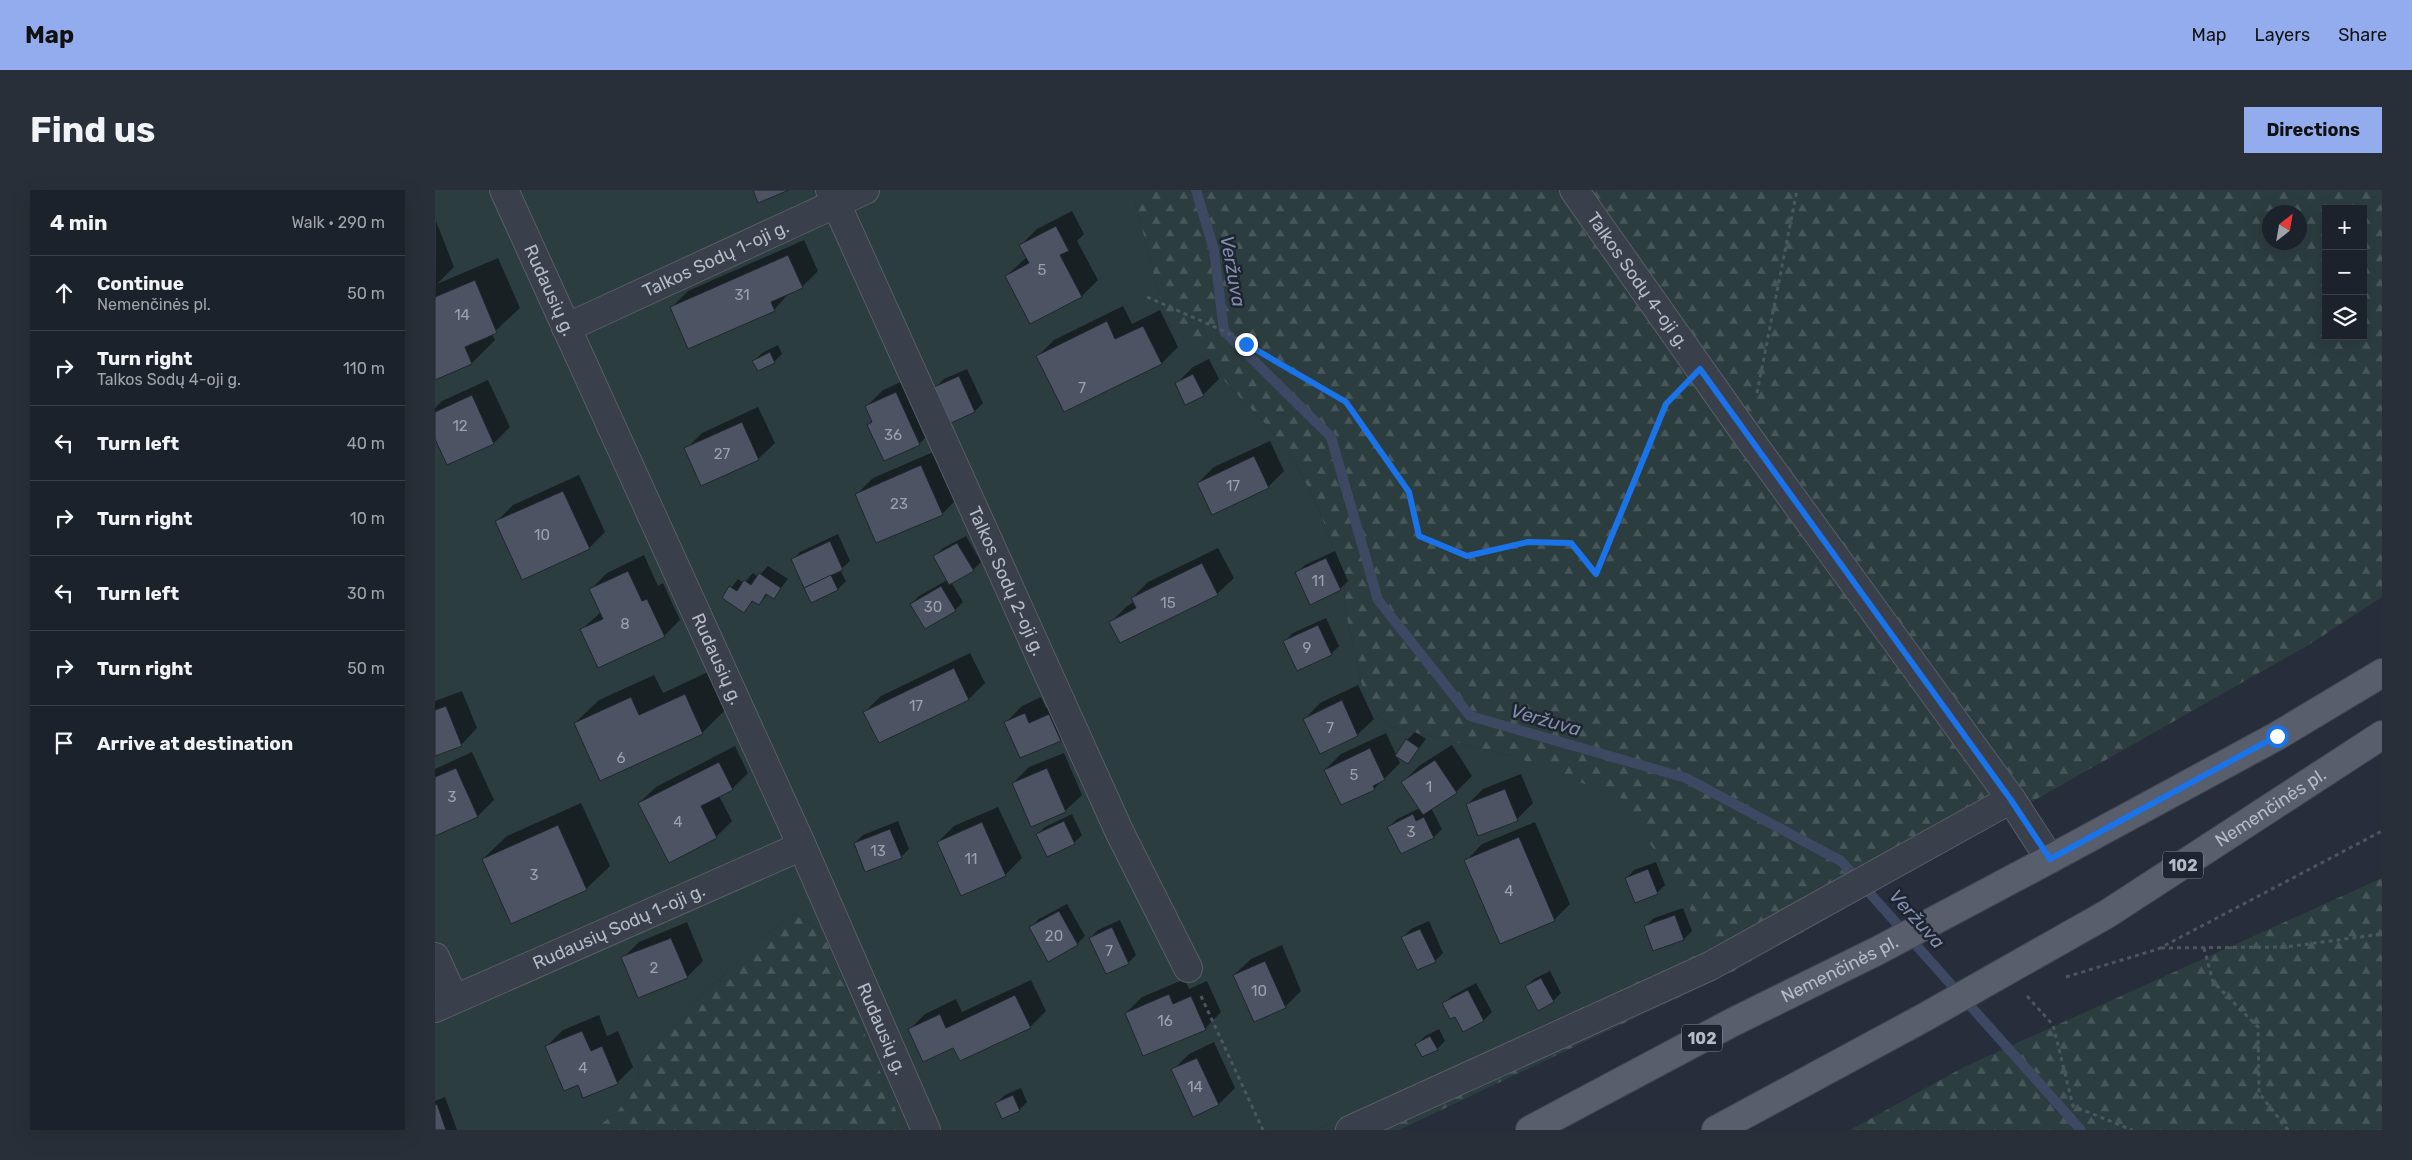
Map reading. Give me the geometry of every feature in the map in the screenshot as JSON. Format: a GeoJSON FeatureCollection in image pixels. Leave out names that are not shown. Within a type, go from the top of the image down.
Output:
{"type":"FeatureCollection","features":[{"type":"Feature","properties":{"kind":"main road","name":"Nemenčinės pl."},"geometry":{"type":"LineString","coordinates":[[1530,1130],[1733,1022],[1877,950],[2050,859],[2277,736],[2382,673]]}},
{"type":"Feature","properties":{"kind":"main road","name":"Nemenčinės pl."},"geometry":{"type":"LineString","coordinates":[[1716,1130],[1925,1017],[2107,914],[2382,735]]}},
{"type":"Feature","properties":{"kind":"street","name":"Rudausių g."},"geometry":{"type":"LineString","coordinates":[[504,190],[802,846],[926,1130]]}},
{"type":"Feature","properties":{"kind":"street","name":"Talkos Sodų 1-oji g."},"geometry":{"type":"LineString","coordinates":[[567,328],[833,197],[865,190]]}},
{"type":"Feature","properties":{"kind":"street","name":"Talkos Sodų 4-oji g."},"geometry":{"type":"LineString","coordinates":[[1575,190],[1748,437],[2011,800],[2050,859]]}},
{"type":"Feature","properties":{"kind":"street","name":"Talkos Sodų 2-oji g."},"geometry":{"type":"LineString","coordinates":[[833,197],[1119,833],[1188,968]]}},
{"type":"Feature","properties":{"kind":"street"},"geometry":{"type":"LineString","coordinates":[[1350,1130],[1710,966],[1899,860],[2011,800]]}},
{"type":"Feature","properties":{"kind":"street","name":"Rudausių Sodų 1-oji g."},"geometry":{"type":"LineString","coordinates":[[444,1003],[802,846]]}},
{"type":"Feature","properties":{"kind":"street"},"geometry":{"type":"LineString","coordinates":[[435,957],[444,1003]]}},
{"type":"Feature","properties":{"kind":"path"},"geometry":{"type":"LineString","coordinates":[[1748,437],[1797,190]]}},
{"type":"Feature","properties":{"kind":"path"},"geometry":{"type":"LineString","coordinates":[[1147,297],[1224,331],[1346,402],[1409,492],[1419,536],[1467,556],[1528,542],[1571,543],[1596,574],[1666,404],[1700,369]]}},
{"type":"Feature","properties":{"kind":"path"},"geometry":{"type":"LineString","coordinates":[[2059,979],[2158,948],[2382,831]]}},
{"type":"Feature","properties":{"kind":"path"},"geometry":{"type":"LineString","coordinates":[[2158,948],[2286,947],[2382,934]]}},
{"type":"Feature","properties":{"kind":"path"},"geometry":{"type":"LineString","coordinates":[[2204,948],[2213,982],[2258,1028],[2259,1093],[2288,1130]]}},
{"type":"Feature","properties":{"kind":"path"},"geometry":{"type":"LineString","coordinates":[[1188,968],[1263,1130]]}},
{"type":"Feature","properties":{"kind":"path"},"geometry":{"type":"LineString","coordinates":[[2022,990],[2053,1025],[2073,1106],[2132,1130]]}},
{"type":"Feature","properties":{"kind":"green space"},"geometry":{"type":"Polygon","coordinates":[[[435,190],[1132,190],[1165,319],[1271,430],[1294,461],[1316,503],[1344,574],[1345,609],[1367,709],[1395,728],[1516,757],[1623,799],[1713,947],[1316,1130],[904,1130],[824,933],[795,914],[763,937],[699,998],[639,1063],[638,1084],[616,1113],[592,1130],[435,1130],[435,190]]]}},
{"type":"Feature","properties":{"kind":"green space"},"geometry":{"type":"Polygon","coordinates":[[[1132,190],[2382,190],[2382,597],[2310,644],[1734,971],[1399,1130],[1316,1130],[1712,947],[1516,757],[1395,728],[1367,709],[1345,609],[1344,574],[1316,503],[1294,461],[1271,430],[1165,319],[1132,190]]]}},
{"type":"Feature","properties":{"kind":"green space"},"geometry":{"type":"Polygon","coordinates":[[[2382,878],[2382,1130],[1850,1130],[1964,1067],[2382,878]]]}},
{"type":"Feature","properties":{"kind":"green space"},"geometry":{"type":"Polygon","coordinates":[[[795,914],[824,933],[904,1130],[592,1130],[616,1113],[638,1084],[639,1063],[699,998],[763,937],[795,914]]]}},
{"type":"Feature","properties":{"kind":"building"},"geometry":{"type":"Polygon","coordinates":[[[753,190],[789,190],[758,203],[753,190]]]}},
{"type":"Feature","properties":{"kind":"building"},"geometry":{"type":"Polygon","coordinates":[[[1056,226],[1069,251],[1060,255],[1082,297],[1030,324],[1005,276],[1029,263],[1019,245],[1056,226]]]}},
{"type":"Feature","properties":{"kind":"building"},"geometry":{"type":"Polygon","coordinates":[[[788,255],[803,288],[771,302],[775,311],[688,349],[670,307],[788,255]]]}},
{"type":"Feature","properties":{"kind":"building"},"geometry":{"type":"Polygon","coordinates":[[[475,280],[497,333],[465,347],[472,364],[435,380],[435,297],[475,280]]]}},
{"type":"Feature","properties":{"kind":"building"},"geometry":{"type":"Polygon","coordinates":[[[1107,321],[1115,339],[1143,326],[1162,364],[1064,412],[1036,356],[1107,321]]]}},
{"type":"Feature","properties":{"kind":"building"},"geometry":{"type":"Polygon","coordinates":[[[770,352],[775,363],[758,371],[752,361],[770,352]]]}},
{"type":"Feature","properties":{"kind":"building"},"geometry":{"type":"Polygon","coordinates":[[[1193,374],[1204,396],[1185,405],[1175,383],[1193,374]]]}},
{"type":"Feature","properties":{"kind":"building"},"geometry":{"type":"Polygon","coordinates":[[[959,376],[975,412],[951,423],[934,387],[959,376]]]}},
{"type":"Feature","properties":{"kind":"building"},"geometry":{"type":"Polygon","coordinates":[[[896,392],[920,445],[884,461],[867,425],[872,422],[865,406],[896,392]]]}},
{"type":"Feature","properties":{"kind":"building"},"geometry":{"type":"Polygon","coordinates":[[[472,395],[494,444],[447,465],[435,439],[435,412],[472,395]]]}},
{"type":"Feature","properties":{"kind":"building"},"geometry":{"type":"Polygon","coordinates":[[[742,422],[759,460],[701,486],[684,448],[742,422]]]}},
{"type":"Feature","properties":{"kind":"building"},"geometry":{"type":"Polygon","coordinates":[[[1254,456],[1269,488],[1212,515],[1197,483],[1254,456]]]}},
{"type":"Feature","properties":{"kind":"building"},"geometry":{"type":"Polygon","coordinates":[[[921,465],[943,515],[876,543],[855,494],[921,465]]]}},
{"type":"Feature","properties":{"kind":"building"},"geometry":{"type":"Polygon","coordinates":[[[563,491],[590,549],[522,580],[495,521],[563,491]]]}},
{"type":"Feature","properties":{"kind":"building"},"geometry":{"type":"Polygon","coordinates":[[[830,541],[843,570],[804,588],[791,559],[830,541]]]}},
{"type":"Feature","properties":{"kind":"building"},"geometry":{"type":"Polygon","coordinates":[[[957,543],[974,571],[949,585],[933,556],[957,543]]]}},
{"type":"Feature","properties":{"kind":"building"},"geometry":{"type":"Polygon","coordinates":[[[1326,558],[1341,590],[1310,605],[1295,572],[1326,558]]]}},
{"type":"Feature","properties":{"kind":"building"},"geometry":{"type":"Polygon","coordinates":[[[1202,563],[1218,595],[1120,643],[1109,622],[1136,608],[1131,598],[1202,563]]]}},
{"type":"Feature","properties":{"kind":"building"},"geometry":{"type":"Polygon","coordinates":[[[628,571],[642,601],[647,599],[665,637],[598,668],[580,629],[603,619],[589,589],[628,571]]]}},
{"type":"Feature","properties":{"kind":"building"},"geometry":{"type":"Polygon","coordinates":[[[759,573],[781,588],[774,599],[766,594],[759,605],[752,601],[744,613],[722,598],[729,586],[737,591],[744,580],[751,585],[759,573]]]}},
{"type":"Feature","properties":{"kind":"building"},"geometry":{"type":"Polygon","coordinates":[[[831,575],[838,590],[811,603],[804,588],[831,575]]]}},
{"type":"Feature","properties":{"kind":"building"},"geometry":{"type":"Polygon","coordinates":[[[941,586],[956,611],[925,629],[910,604],[941,586]]]}},
{"type":"Feature","properties":{"kind":"building"},"geometry":{"type":"Polygon","coordinates":[[[1318,625],[1332,655],[1297,671],[1283,641],[1318,625]]]}},
{"type":"Feature","properties":{"kind":"building"},"geometry":{"type":"Polygon","coordinates":[[[954,668],[969,700],[879,743],[863,712],[954,668]]]}},
{"type":"Feature","properties":{"kind":"building"},"geometry":{"type":"Polygon","coordinates":[[[685,694],[703,734],[600,781],[574,723],[631,697],[639,715],[685,694]]]}},
{"type":"Feature","properties":{"kind":"building"},"geometry":{"type":"Polygon","coordinates":[[[1342,700],[1358,736],[1320,754],[1303,719],[1342,700]]]}},
{"type":"Feature","properties":{"kind":"building"},"geometry":{"type":"Polygon","coordinates":[[[446,706],[462,746],[435,756],[435,710],[446,706]]]}},
{"type":"Feature","properties":{"kind":"building"},"geometry":{"type":"Polygon","coordinates":[[[1025,713],[1029,723],[1049,714],[1061,741],[1020,758],[1004,722],[1025,713]]]}},
{"type":"Feature","properties":{"kind":"building"},"geometry":{"type":"Polygon","coordinates":[[[1406,739],[1419,748],[1408,764],[1395,756],[1406,739]]]}},
{"type":"Feature","properties":{"kind":"building"},"geometry":{"type":"Polygon","coordinates":[[[1370,748],[1385,780],[1373,786],[1375,790],[1341,805],[1324,770],[1370,748]]]}},
{"type":"Feature","properties":{"kind":"building"},"geometry":{"type":"Polygon","coordinates":[[[1435,760],[1457,793],[1423,815],[1401,782],[1435,760]]]}},
{"type":"Feature","properties":{"kind":"building"},"geometry":{"type":"Polygon","coordinates":[[[719,762],[733,790],[701,806],[717,838],[669,863],[638,803],[719,762]]]}},
{"type":"Feature","properties":{"kind":"building"},"geometry":{"type":"Polygon","coordinates":[[[456,768],[478,817],[435,836],[435,777],[456,768]]]}},
{"type":"Feature","properties":{"kind":"building"},"geometry":{"type":"Polygon","coordinates":[[[1047,768],[1066,812],[1031,827],[1012,783],[1047,768]]]}},
{"type":"Feature","properties":{"kind":"building"},"geometry":{"type":"Polygon","coordinates":[[[1505,789],[1518,821],[1478,836],[1466,804],[1505,789]]]}},
{"type":"Feature","properties":{"kind":"building"},"geometry":{"type":"Polygon","coordinates":[[[1413,814],[1416,821],[1424,817],[1434,838],[1401,854],[1387,827],[1413,814]]]}},
{"type":"Feature","properties":{"kind":"building"},"geometry":{"type":"Polygon","coordinates":[[[1064,821],[1075,844],[1047,857],[1036,834],[1064,821]]]}},
{"type":"Feature","properties":{"kind":"building"},"geometry":{"type":"Polygon","coordinates":[[[982,822],[1006,876],[961,896],[937,842],[982,822]]]}},
{"type":"Feature","properties":{"kind":"building"},"geometry":{"type":"Polygon","coordinates":[[[558,825],[587,890],[511,924],[482,859],[558,825]]]}},
{"type":"Feature","properties":{"kind":"building"},"geometry":{"type":"Polygon","coordinates":[[[890,829],[902,858],[865,872],[854,843],[890,829]]]}},
{"type":"Feature","properties":{"kind":"building"},"geometry":{"type":"Polygon","coordinates":[[[1519,837],[1555,921],[1500,944],[1464,860],[1519,837]]]}},
{"type":"Feature","properties":{"kind":"building"},"geometry":{"type":"Polygon","coordinates":[[[1648,869],[1658,894],[1635,903],[1625,878],[1648,869]]]}},
{"type":"Feature","properties":{"kind":"building"},"geometry":{"type":"Polygon","coordinates":[[[1059,911],[1078,945],[1048,962],[1029,927],[1059,911]]]}},
{"type":"Feature","properties":{"kind":"building"},"geometry":{"type":"Polygon","coordinates":[[[1675,915],[1684,940],[1653,951],[1644,926],[1675,915]]]}},
{"type":"Feature","properties":{"kind":"building"},"geometry":{"type":"Polygon","coordinates":[[[1112,927],[1129,964],[1106,974],[1089,938],[1112,927]]]}},
{"type":"Feature","properties":{"kind":"building"},"geometry":{"type":"Polygon","coordinates":[[[1420,929],[1436,962],[1417,970],[1401,937],[1420,929]]]}},
{"type":"Feature","properties":{"kind":"building"},"geometry":{"type":"Polygon","coordinates":[[[671,938],[688,978],[638,998],[621,957],[671,938]]]}},
{"type":"Feature","properties":{"kind":"building"},"geometry":{"type":"Polygon","coordinates":[[[1265,961],[1286,1008],[1254,1022],[1233,975],[1265,961]]]}},
{"type":"Feature","properties":{"kind":"building"},"geometry":{"type":"Polygon","coordinates":[[[1541,978],[1554,1002],[1538,1011],[1525,986],[1541,978]]]}},
{"type":"Feature","properties":{"kind":"building"},"geometry":{"type":"Polygon","coordinates":[[[1468,990],[1484,1021],[1463,1032],[1455,1017],[1450,1019],[1442,1003],[1468,990]]]}},
{"type":"Feature","properties":{"kind":"building"},"geometry":{"type":"Polygon","coordinates":[[[1169,994],[1173,1004],[1191,996],[1206,1030],[1143,1056],[1125,1013],[1169,994]]]}},
{"type":"Feature","properties":{"kind":"building"},"geometry":{"type":"Polygon","coordinates":[[[1015,995],[1031,1028],[960,1061],[953,1048],[923,1062],[908,1029],[940,1014],[946,1028],[1015,995]]]}},
{"type":"Feature","properties":{"kind":"building"},"geometry":{"type":"Polygon","coordinates":[[[582,1031],[591,1051],[602,1046],[618,1084],[583,1098],[578,1085],[564,1091],[545,1046],[582,1031]]]}},
{"type":"Feature","properties":{"kind":"building"},"geometry":{"type":"Polygon","coordinates":[[[1430,1036],[1438,1050],[1422,1057],[1415,1044],[1430,1036]]]}},
{"type":"Feature","properties":{"kind":"building"},"geometry":{"type":"Polygon","coordinates":[[[1197,1058],[1219,1105],[1193,1117],[1171,1069],[1197,1058]]]}},
{"type":"Feature","properties":{"kind":"building"},"geometry":{"type":"Polygon","coordinates":[[[1013,1095],[1020,1111],[1002,1119],[995,1103],[1013,1095]]]}},
{"type":"Feature","properties":{"kind":"building"},"geometry":{"type":"Polygon","coordinates":[[[437,1104],[446,1130],[435,1130],[435,1105],[437,1104]]]}},
{"type":"Feature","properties":{"kind":"waterway","name":"Veržuva"},"geometry":{"type":"LineString","coordinates":[[1196,190],[1214,250],[1224,331],[1331,437],[1378,600],[1470,716],[1686,778],[1841,861],[2081,1130]]}},
{"type":"Feature","properties":{"kind":"route"},"geometry":{"type":"LineString","coordinates":[[1246,344],[1346,402],[1409,492],[1419,536],[1467,556],[1528,542],[1571,543],[1596,574],[1666,404],[1700,369],[2011,800],[2050,859],[2277,736]]}}]}
